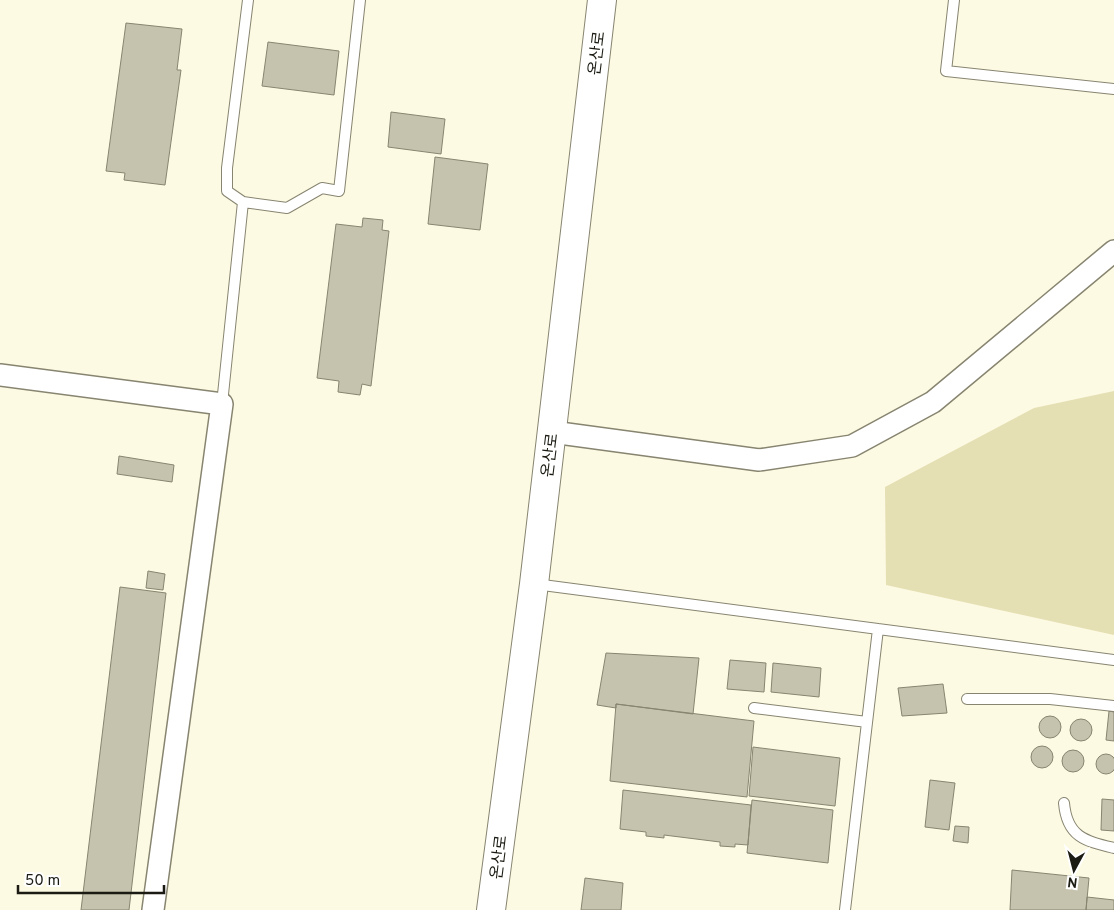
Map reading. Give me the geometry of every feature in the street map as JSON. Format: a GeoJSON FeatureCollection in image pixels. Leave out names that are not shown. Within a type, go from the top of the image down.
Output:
{"type":"FeatureCollection","features":[{"type":"Feature","properties":{"kind":"street","name":"온산로"},"geometry":{"type":"LineString","coordinates":[[491,910],[534,584],[602,0]]}},
{"type":"Feature","properties":{"kind":"street"},"geometry":{"type":"LineString","coordinates":[[552,432],[760,460],[852,446],[933,402],[1114,250]]}},
{"type":"Feature","properties":{"kind":"street"},"geometry":{"type":"LineString","coordinates":[[0,375],[222,404],[153,910]]}},
{"type":"Feature","properties":{"kind":"lane"},"geometry":{"type":"LineString","coordinates":[[248,0],[228,168],[227,191],[243,202],[288,208],[322,188],[339,191],[360,0]]}},
{"type":"Feature","properties":{"kind":"lane"},"geometry":{"type":"LineString","coordinates":[[954,0],[946,70],[1114,89]]}},
{"type":"Feature","properties":{"kind":"lane"},"geometry":{"type":"LineString","coordinates":[[222,404],[243,202]]}},
{"type":"Feature","properties":{"kind":"lane"},"geometry":{"type":"LineString","coordinates":[[534,584],[1114,660]]}},
{"type":"Feature","properties":{"kind":"lane"},"geometry":{"type":"LineString","coordinates":[[845,910],[878,629]]}},
{"type":"Feature","properties":{"kind":"lane"},"geometry":{"type":"LineString","coordinates":[[967,699],[1050,699],[1114,706]]}},
{"type":"Feature","properties":{"kind":"lane"},"geometry":{"type":"LineString","coordinates":[[754,708],[867,722]]}},
{"type":"Feature","properties":{"kind":"lane"},"geometry":{"type":"LineString","coordinates":[[1064,803],[1065,820],[1075,832],[1089,842],[1114,848]]}},
{"type":"Feature","properties":{"kind":"shaded area"},"geometry":{"type":"Polygon","coordinates":[[[1114,391],[1114,635],[886,585],[885,487],[1034,408],[1114,391]]]}},
{"type":"Feature","properties":{"kind":"building"},"geometry":{"type":"Polygon","coordinates":[[[126,23],[182,29],[177,70],[181,70],[165,185],[124,180],[125,173],[106,171],[126,23]]]}},
{"type":"Feature","properties":{"kind":"building"},"geometry":{"type":"Polygon","coordinates":[[[268,42],[339,51],[334,95],[262,86],[268,42]]]}},
{"type":"Feature","properties":{"kind":"building"},"geometry":{"type":"Polygon","coordinates":[[[391,112],[445,119],[441,154],[388,147],[391,112]]]}},
{"type":"Feature","properties":{"kind":"building"},"geometry":{"type":"Polygon","coordinates":[[[435,157],[488,164],[480,230],[428,224],[435,157]]]}},
{"type":"Feature","properties":{"kind":"building"},"geometry":{"type":"Polygon","coordinates":[[[363,218],[383,220],[382,230],[389,231],[371,386],[362,384],[360,395],[338,392],[339,381],[317,378],[336,224],[362,227],[363,218]]]}},
{"type":"Feature","properties":{"kind":"building"},"geometry":{"type":"Polygon","coordinates":[[[119,456],[174,465],[172,482],[117,474],[119,456]]]}},
{"type":"Feature","properties":{"kind":"building"},"geometry":{"type":"Polygon","coordinates":[[[148,571],[165,574],[163,590],[146,588],[148,571]]]}},
{"type":"Feature","properties":{"kind":"building"},"geometry":{"type":"Polygon","coordinates":[[[120,587],[166,593],[129,910],[81,910],[120,587]]]}},
{"type":"Feature","properties":{"kind":"building"},"geometry":{"type":"Polygon","coordinates":[[[606,653],[699,658],[693,714],[616,704],[616,708],[597,705],[606,653]]]}},
{"type":"Feature","properties":{"kind":"building"},"geometry":{"type":"Polygon","coordinates":[[[730,660],[766,663],[764,692],[727,689],[730,660]]]}},
{"type":"Feature","properties":{"kind":"building"},"geometry":{"type":"Polygon","coordinates":[[[773,663],[821,668],[819,697],[771,692],[773,663]]]}},
{"type":"Feature","properties":{"kind":"building"},"geometry":{"type":"Polygon","coordinates":[[[943,684],[947,713],[902,716],[898,688],[943,684]]]}},
{"type":"Feature","properties":{"kind":"building"},"geometry":{"type":"Polygon","coordinates":[[[616,704],[754,721],[747,797],[610,781],[616,704]]]}},
{"type":"Feature","properties":{"kind":"building"},"geometry":{"type":"Polygon","coordinates":[[[1109,711],[1114,712],[1114,741],[1106,740],[1109,711]]]}},
{"type":"Feature","properties":{"kind":"building"},"geometry":{"type":"Polygon","coordinates":[[[1050,716],[1058,719],[1061,727],[1058,735],[1050,738],[1042,735],[1039,727],[1042,719],[1050,716]]]}},
{"type":"Feature","properties":{"kind":"building"},"geometry":{"type":"Polygon","coordinates":[[[1081,719],[1089,722],[1092,730],[1089,738],[1081,741],[1073,738],[1070,730],[1073,722],[1081,719]]]}},
{"type":"Feature","properties":{"kind":"building"},"geometry":{"type":"Polygon","coordinates":[[[1042,746],[1050,749],[1053,757],[1050,765],[1042,768],[1034,765],[1031,757],[1034,749],[1042,746]]]}},
{"type":"Feature","properties":{"kind":"building"},"geometry":{"type":"Polygon","coordinates":[[[753,747],[840,758],[835,806],[749,796],[753,747]]]}},
{"type":"Feature","properties":{"kind":"building"},"geometry":{"type":"Polygon","coordinates":[[[1073,750],[1081,753],[1084,761],[1081,769],[1073,772],[1065,769],[1062,761],[1065,753],[1073,750]]]}},
{"type":"Feature","properties":{"kind":"building"},"geometry":{"type":"Polygon","coordinates":[[[1106,754],[1113,757],[1116,764],[1113,771],[1106,774],[1099,771],[1096,764],[1099,757],[1106,754]]]}},
{"type":"Feature","properties":{"kind":"building"},"geometry":{"type":"Polygon","coordinates":[[[930,780],[955,783],[949,830],[925,827],[930,780]]]}},
{"type":"Feature","properties":{"kind":"building"},"geometry":{"type":"Polygon","coordinates":[[[623,790],[751,805],[748,845],[735,844],[735,847],[720,846],[720,842],[664,835],[664,838],[646,836],[646,832],[620,829],[623,790]]]}},
{"type":"Feature","properties":{"kind":"building"},"geometry":{"type":"Polygon","coordinates":[[[1102,799],[1114,800],[1114,831],[1101,830],[1102,799]]]}},
{"type":"Feature","properties":{"kind":"building"},"geometry":{"type":"Polygon","coordinates":[[[752,800],[833,810],[828,863],[747,853],[752,800]]]}},
{"type":"Feature","properties":{"kind":"building"},"geometry":{"type":"Polygon","coordinates":[[[955,826],[969,827],[968,843],[953,841],[955,826]]]}},
{"type":"Feature","properties":{"kind":"building"},"geometry":{"type":"Polygon","coordinates":[[[1012,870],[1089,878],[1086,910],[1010,910],[1012,870]]]}},
{"type":"Feature","properties":{"kind":"building"},"geometry":{"type":"Polygon","coordinates":[[[585,878],[623,883],[621,910],[581,910],[585,878]]]}},
{"type":"Feature","properties":{"kind":"building"},"geometry":{"type":"Polygon","coordinates":[[[1087,897],[1114,900],[1114,910],[1086,910],[1087,897]]]}}]}
